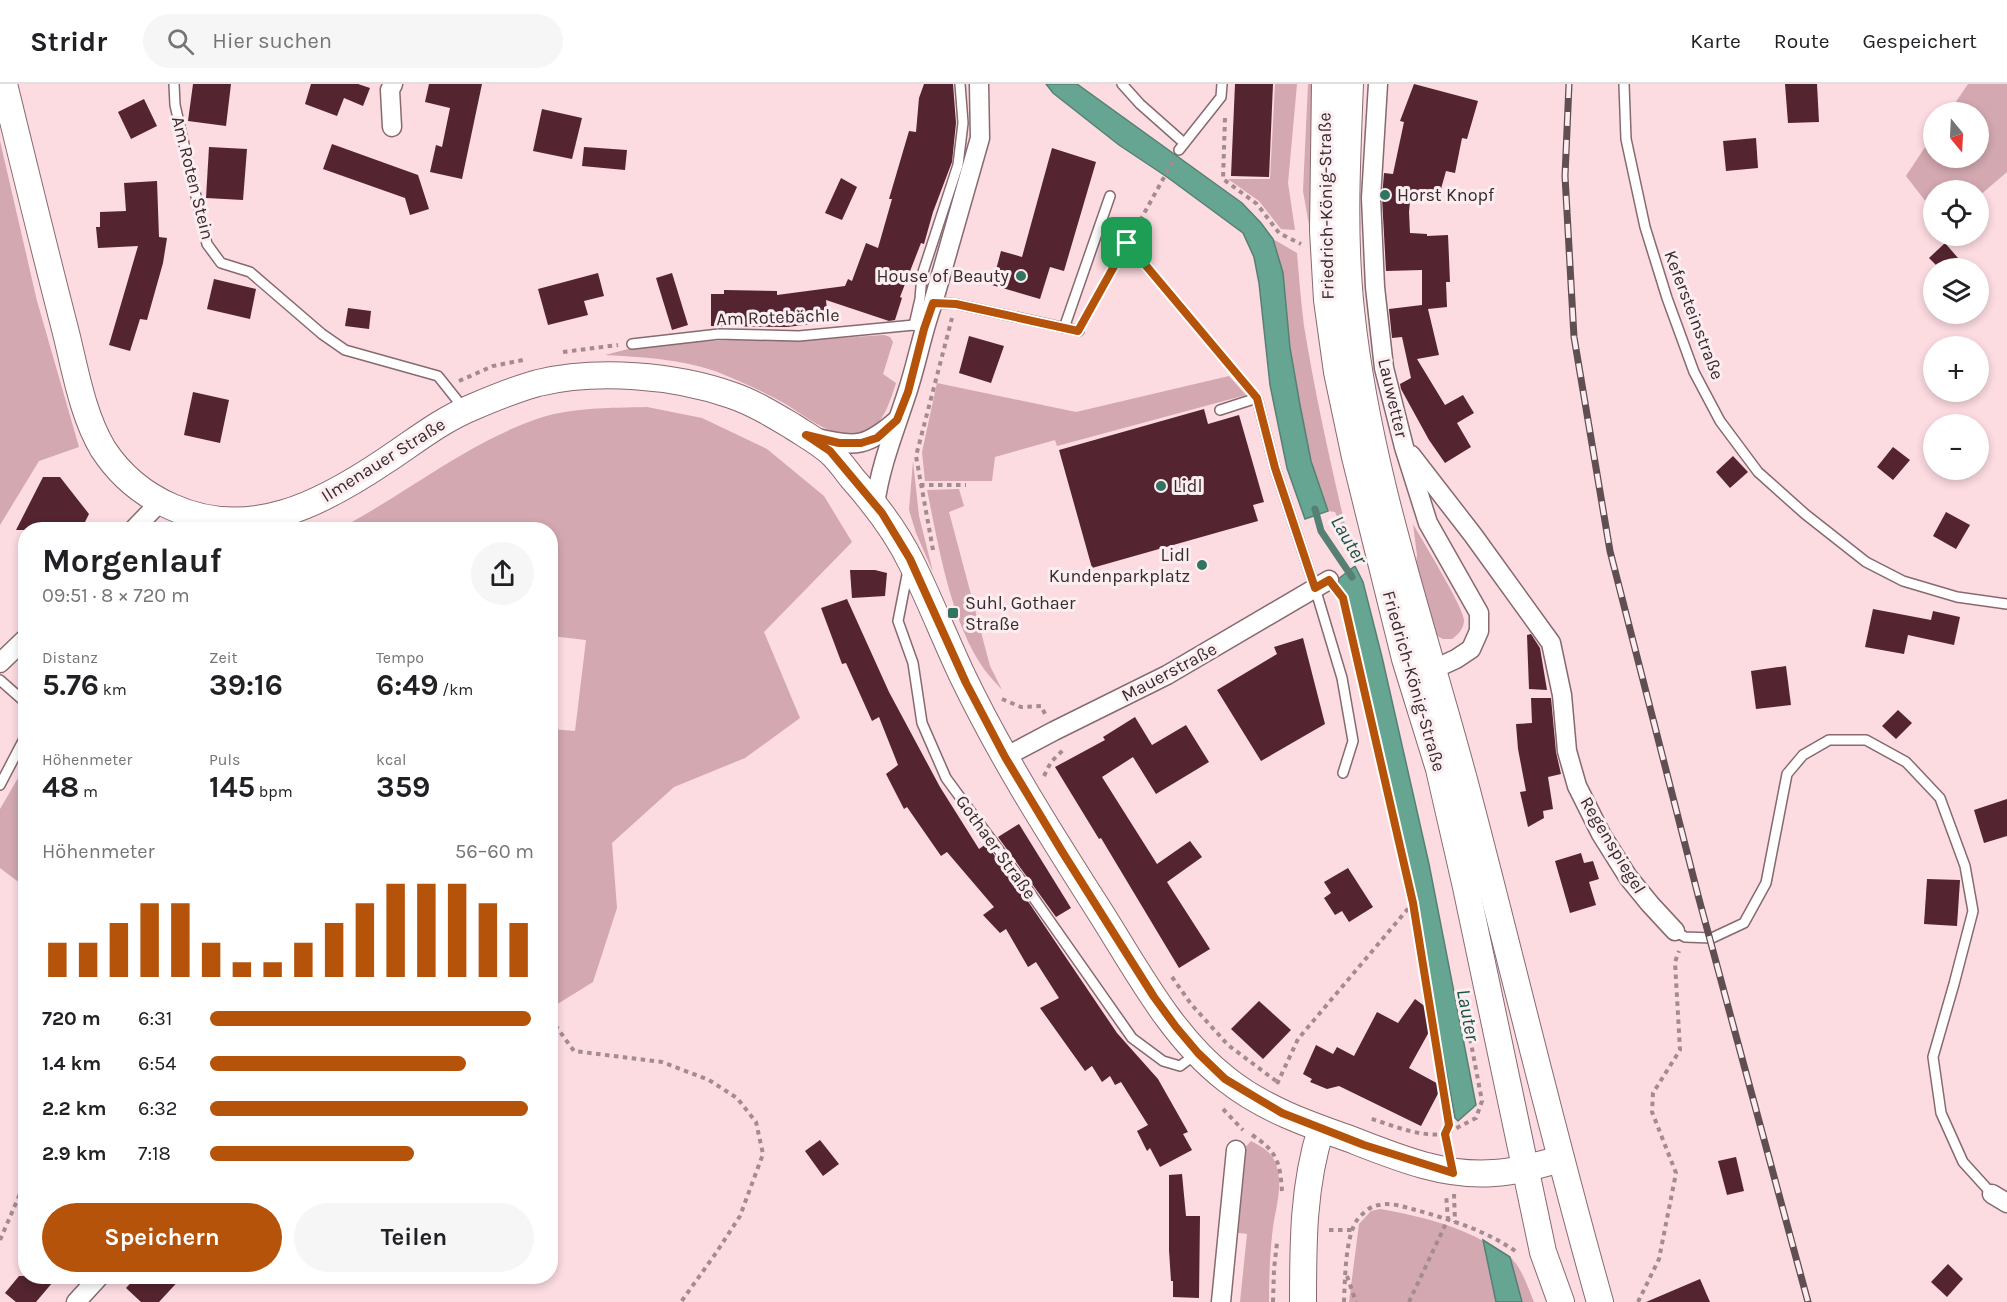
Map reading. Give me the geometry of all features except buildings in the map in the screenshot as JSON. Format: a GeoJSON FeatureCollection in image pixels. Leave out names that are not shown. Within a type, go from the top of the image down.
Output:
{"type":"FeatureCollection","features":[{"type":"Feature","properties":{"kind":"main road","name":"Ilmenauer Straße"},"geometry":{"type":"LineString","coordinates":[[4,84],[90,421],[101,446],[117,468],[136,487],[160,502],[197,517],[220,521],[248,521],[280,515],[309,505],[342,488],[425,433],[465,410],[506,393],[540,383],[580,376],[615,376],[698,386],[735,396],[770,413],[830,451],[875,505]]}},
{"type":"Feature","properties":{"kind":"main road","name":"Friedrich-König-Straße"},"geometry":{"type":"LineString","coordinates":[[1325,84],[1323,231],[1327,300],[1337,372],[1354,457],[1405,659],[1441,780],[1466,887],[1525,1169]]}},
{"type":"Feature","properties":{"kind":"main road","name":"Friedrich-König-Straße"},"geometry":{"type":"LineString","coordinates":[[1350,84],[1346,254],[1358,368],[1378,461],[1432,670],[1466,788],[1561,1159]]}},
{"type":"Feature","properties":{"kind":"main road"},"geometry":{"type":"LineString","coordinates":[[875,505],[910,559],[962,674],[1005,757],[1154,997],[1198,1053],[1225,1079],[1282,1113],[1399,1157],[1453,1173],[1493,1173],[1525,1169],[1561,1159],[1600,1302]]}},
{"type":"Feature","properties":{"kind":"main road"},"geometry":{"type":"LineString","coordinates":[[1303,1302],[1303,1231],[1309,1180],[1321,1129]]}},
{"type":"Feature","properties":{"kind":"main road"},"geometry":{"type":"LineString","coordinates":[[1525,1169],[1543,1252],[1561,1302]]}},
{"type":"Feature","properties":{"kind":"street"},"geometry":{"type":"LineString","coordinates":[[392,127],[390,90],[393,84]]}},
{"type":"Feature","properties":{"kind":"street"},"geometry":{"type":"LineString","coordinates":[[875,505],[879,479],[908,392],[919,327],[935,297],[980,138],[979,84]]}},
{"type":"Feature","properties":{"kind":"street","name":"Lauwetter"},"geometry":{"type":"LineString","coordinates":[[1378,84],[1371,198],[1375,287],[1384,368],[1404,447],[1428,523],[1479,613],[1479,631],[1471,649],[1432,670]]}},
{"type":"Feature","properties":{"kind":"street"},"geometry":{"type":"LineString","coordinates":[[806,435],[839,443],[861,443],[877,438],[897,420]]}},
{"type":"Feature","properties":{"kind":"street","name":"Regenspiegel"},"geometry":{"type":"LineString","coordinates":[[1404,447],[1473,535],[1551,643],[1562,695],[1567,751],[1577,786],[1601,834],[1628,877],[1650,904],[1680,934]]}},
{"type":"Feature","properties":{"kind":"street"},"geometry":{"type":"LineString","coordinates":[[141,522],[160,502]]}},
{"type":"Feature","properties":{"kind":"street","name":"Mauerstraße"},"geometry":{"type":"LineString","coordinates":[[1005,757],[1167,675],[1322,584]]}},
{"type":"Feature","properties":{"kind":"street"},"geometry":{"type":"LineString","coordinates":[[0,663],[18,646]]}},
{"type":"Feature","properties":{"kind":"street"},"geometry":{"type":"LineString","coordinates":[[1221,1302],[1236,1150]]}},
{"type":"Feature","properties":{"kind":"street"},"geometry":{"type":"LineString","coordinates":[[76,1302],[93,1284]]}},
{"type":"Feature","properties":{"kind":"lane","name":"Am Roten Stein"},"geometry":{"type":"LineString","coordinates":[[174,84],[174,105],[207,244],[221,263],[250,272],[322,334],[345,350],[438,376],[465,410]]}},
{"type":"Feature","properties":{"kind":"lane"},"geometry":{"type":"LineString","coordinates":[[919,327],[922,275],[958,165],[963,123],[960,84]]}},
{"type":"Feature","properties":{"kind":"lane"},"geometry":{"type":"LineString","coordinates":[[1122,84],[1182,146],[1221,97],[1222,84]]}},
{"type":"Feature","properties":{"kind":"lane","name":"Kefersteinstraße"},"geometry":{"type":"LineString","coordinates":[[1624,84],[1626,139],[1645,227],[1667,298],[1694,372],[1720,421],[1758,472],[1805,514],[1866,562],[1903,581],[1957,597],[2007,604]]}},
{"type":"Feature","properties":{"kind":"lane"},"geometry":{"type":"LineString","coordinates":[[1064,328],[1110,196]]}},
{"type":"Feature","properties":{"kind":"lane"},"geometry":{"type":"LineString","coordinates":[[935,297],[956,304],[1078,331]]}},
{"type":"Feature","properties":{"kind":"lane","name":"Am Rotebächle"},"geometry":{"type":"LineString","coordinates":[[632,344],[719,334],[799,336],[919,327]]}},
{"type":"Feature","properties":{"kind":"lane"},"geometry":{"type":"LineString","coordinates":[[1220,410],[1257,398],[1275,468],[1322,584],[1353,741],[1343,772]]}},
{"type":"Feature","properties":{"kind":"lane","name":"Gothaer Straße"},"geometry":{"type":"LineString","coordinates":[[910,559],[898,621],[913,663],[922,723],[946,778],[1022,881],[1132,1038],[1163,1061],[1180,1066],[1198,1053]]}},
{"type":"Feature","properties":{"kind":"lane"},"geometry":{"type":"LineString","coordinates":[[0,680],[18,696]]}},
{"type":"Feature","properties":{"kind":"lane"},"geometry":{"type":"LineString","coordinates":[[1680,934],[1712,938],[1744,923],[1766,883],[1787,774],[1803,755],[1829,740],[1866,741],[1906,762],[1940,798],[1965,866],[1973,911],[1933,1057],[1938,1094],[1946,1123],[1963,1162],[2000,1198]]}},
{"type":"Feature","properties":{"kind":"lane"},"geometry":{"type":"LineString","coordinates":[[0,785],[18,750]]}},
{"type":"Feature","properties":{"kind":"path"},"geometry":{"type":"LineString","coordinates":[[1221,97],[1225,104],[1223,179],[1257,204],[1279,233],[1307,247]]}},
{"type":"Feature","properties":{"kind":"path"},"geometry":{"type":"LineString","coordinates":[[1078,331],[1182,146]]}},
{"type":"Feature","properties":{"kind":"path"},"geometry":{"type":"LineString","coordinates":[[1127,243],[1257,398]]}},
{"type":"Feature","properties":{"kind":"path"},"geometry":{"type":"LineString","coordinates":[[935,558],[916,456],[956,304]]}},
{"type":"Feature","properties":{"kind":"path"},"geometry":{"type":"LineString","coordinates":[[920,485],[966,485]]}},
{"type":"Feature","properties":{"kind":"path"},"geometry":{"type":"LineString","coordinates":[[1322,584],[1343,598],[1413,903],[1449,1125],[1445,1134],[1453,1173],[1455,1222]]}},
{"type":"Feature","properties":{"kind":"path"},"geometry":{"type":"LineString","coordinates":[[998,694],[1003,701],[1021,707],[1041,706],[1064,751],[1051,762],[1044,777]]}},
{"type":"Feature","properties":{"kind":"path"},"geometry":{"type":"LineString","coordinates":[[1278,1082],[1298,1039],[1413,903]]}},
{"type":"Feature","properties":{"kind":"path"},"geometry":{"type":"LineString","coordinates":[[1638,1302],[1659,1258],[1676,1173],[1652,1112],[1653,1093],[1680,1050],[1676,962],[1680,934]]}},
{"type":"Feature","properties":{"kind":"path"},"geometry":{"type":"LineString","coordinates":[[1166,969],[1191,1004],[1228,1045],[1286,1086]]}},
{"type":"Feature","properties":{"kind":"path"},"geometry":{"type":"LineString","coordinates":[[1367,1118],[1412,1132],[1445,1134],[1476,1118],[1482,1101],[1462,996]]}},
{"type":"Feature","properties":{"kind":"path"},"geometry":{"type":"LineString","coordinates":[[558,1029],[574,1051],[662,1062],[710,1080],[737,1098],[756,1122],[763,1154],[740,1216],[717,1253],[681,1302]]}},
{"type":"Feature","properties":{"kind":"path"},"geometry":{"type":"LineString","coordinates":[[0,1240],[18,1198]]}},
{"type":"Feature","properties":{"kind":"path"},"geometry":{"type":"LineString","coordinates":[[1344,1302],[1352,1230],[1358,1219],[1368,1209],[1379,1204],[1391,1204],[1448,1219],[1508,1245]]}},
{"type":"Feature","properties":{"kind":"path"},"geometry":{"type":"LineString","coordinates":[[1409,1302],[1448,1219]]}},
{"type":"Feature","properties":{"kind":"path"},"geometry":{"type":"LineString","coordinates":[[1346,1273],[1356,1302]]}},
{"type":"Feature","properties":{"kind":"shaded area"},"geometry":{"type":"Polygon","coordinates":[[[1046,84],[1077,84],[1242,203],[1273,239],[1283,273],[1290,348],[1311,461],[1328,511],[1305,519],[1287,468],[1270,385],[1259,283],[1254,257],[1243,233],[1119,145],[1053,93],[1046,84]]]}},
{"type":"Feature","properties":{"kind":"shaded area"},"geometry":{"type":"Polygon","coordinates":[[[1275,84],[1297,84],[1288,183],[1295,230],[1281,229],[1259,201],[1228,179],[1270,179],[1275,84]]]}},
{"type":"Feature","properties":{"kind":"shaded area"},"geometry":{"type":"Polygon","coordinates":[[[1308,84],[1314,84],[1312,242],[1303,191],[1308,84]]]}},
{"type":"Feature","properties":{"kind":"shaded area"},"geometry":{"type":"Polygon","coordinates":[[[1968,84],[2007,84],[2007,172],[1989,187],[1989,180],[1923,180],[1923,198],[1906,176],[1923,150],[1923,168],[1989,168],[1989,102],[1956,102],[1968,84]]]}},
{"type":"Feature","properties":{"kind":"shaded area"},"geometry":{"type":"Polygon","coordinates":[[[0,141],[37,301],[79,447],[39,461],[0,525],[0,141]]]}},
{"type":"Feature","properties":{"kind":"shaded area"},"geometry":{"type":"Polygon","coordinates":[[[1273,239],[1297,253],[1309,353],[1349,542],[1335,512],[1328,511],[1311,461],[1290,348],[1283,273],[1273,239]]]}},
{"type":"Feature","properties":{"kind":"shaded area"},"geometry":{"type":"Polygon","coordinates":[[[884,335],[890,337],[893,342],[883,374],[896,383],[882,418],[872,429],[855,436],[833,432],[782,402],[715,371],[675,361],[605,355],[632,348],[675,343],[731,340],[792,341],[884,335]]]}},
{"type":"Feature","properties":{"kind":"shaded area"},"geometry":{"type":"Polygon","coordinates":[[[1229,376],[1246,395],[1057,446],[1055,440],[995,457],[992,481],[925,481],[922,452],[937,383],[1076,412],[1229,376]]]}},
{"type":"Feature","properties":{"kind":"shaded area"},"geometry":{"type":"Polygon","coordinates":[[[647,407],[702,418],[767,449],[824,496],[852,542],[764,632],[800,718],[745,758],[674,787],[612,843],[617,908],[593,982],[558,1004],[558,730],[575,731],[586,640],[558,637],[558,522],[352,522],[508,430],[547,416],[575,410],[647,407]]]}},
{"type":"Feature","properties":{"kind":"shaded area"},"geometry":{"type":"Polygon","coordinates":[[[913,461],[919,516],[933,572],[909,510],[913,461]]]}},
{"type":"Feature","properties":{"kind":"shaded area"},"geometry":{"type":"Polygon","coordinates":[[[959,489],[964,506],[949,512],[990,666],[1002,690],[972,650],[954,606],[941,559],[927,490],[959,489]]]}},
{"type":"Feature","properties":{"kind":"shaded area"},"geometry":{"type":"Polygon","coordinates":[[[1413,524],[1462,613],[1463,626],[1452,639],[1443,639],[1433,634],[1416,565],[1413,524]]]}},
{"type":"Feature","properties":{"kind":"shaded area"},"geometry":{"type":"Polygon","coordinates":[[[1355,566],[1363,582],[1382,657],[1429,864],[1476,1105],[1458,1121],[1455,1118],[1405,862],[1352,623],[1346,599],[1337,580],[1355,566]]]}},
{"type":"Feature","properties":{"kind":"shaded area"},"geometry":{"type":"Polygon","coordinates":[[[18,778],[18,882],[0,868],[0,809],[18,778]]]}},
{"type":"Feature","properties":{"kind":"shaded area"},"geometry":{"type":"Polygon","coordinates":[[[1251,1141],[1271,1155],[1279,1178],[1271,1245],[1269,1302],[1240,1302],[1247,1234],[1232,1232],[1241,1152],[1251,1141]]]}},
{"type":"Feature","properties":{"kind":"shaded area"},"geometry":{"type":"Polygon","coordinates":[[[1380,1209],[1454,1228],[1504,1253],[1518,1267],[1534,1302],[1349,1302],[1359,1224],[1371,1211],[1380,1209]]]}},
{"type":"Feature","properties":{"kind":"shaded area"},"geometry":{"type":"Polygon","coordinates":[[[1483,1240],[1510,1257],[1522,1302],[1496,1302],[1483,1240]]]}},
{"type":"Feature","properties":{"kind":"waterway","name":"Lauter"},"geometry":{"type":"LineString","coordinates":[[1315,509],[1321,531],[1352,577]]}},
{"type":"Feature","properties":{"kind":"railway"},"geometry":{"type":"LineString","coordinates":[[1569,84],[1565,176],[1574,337],[1610,551],[1699,899],[1808,1302]]}},
{"type":"Feature","properties":{"kind":"place","name":"Horst Knopf"},"geometry":{"type":"Point","coordinates":[1385,195]}},
{"type":"Feature","properties":{"kind":"place","name":"House of Beauty"},"geometry":{"type":"Point","coordinates":[1021,276]}},
{"type":"Feature","properties":{"kind":"place","name":"Lidl"},"geometry":{"type":"Point","coordinates":[1161,486]}},
{"type":"Feature","properties":{"kind":"place","name":"Lidl Kundenparkplatz"},"geometry":{"type":"Point","coordinates":[1202,565]}},
{"type":"Feature","properties":{"kind":"place","name":"Suhl, Gothaer Straße"},"geometry":{"type":"Point","coordinates":[953,613]}},
{"type":"Feature","properties":{"kind":"route"},"geometry":{"type":"LineString","coordinates":[[1127,243],[1257,398],[1275,468],[1315,588],[1329,580],[1343,598],[1413,903],[1449,1125],[1445,1134],[1453,1173],[1364,1145],[1282,1113],[1225,1079],[1198,1053],[1154,997],[1005,757],[966,683],[910,559],[882,513],[830,451],[806,435],[839,443],[861,443],[877,438],[897,420],[908,392],[933,303],[956,304],[1078,331],[1127,243]]}}]}
